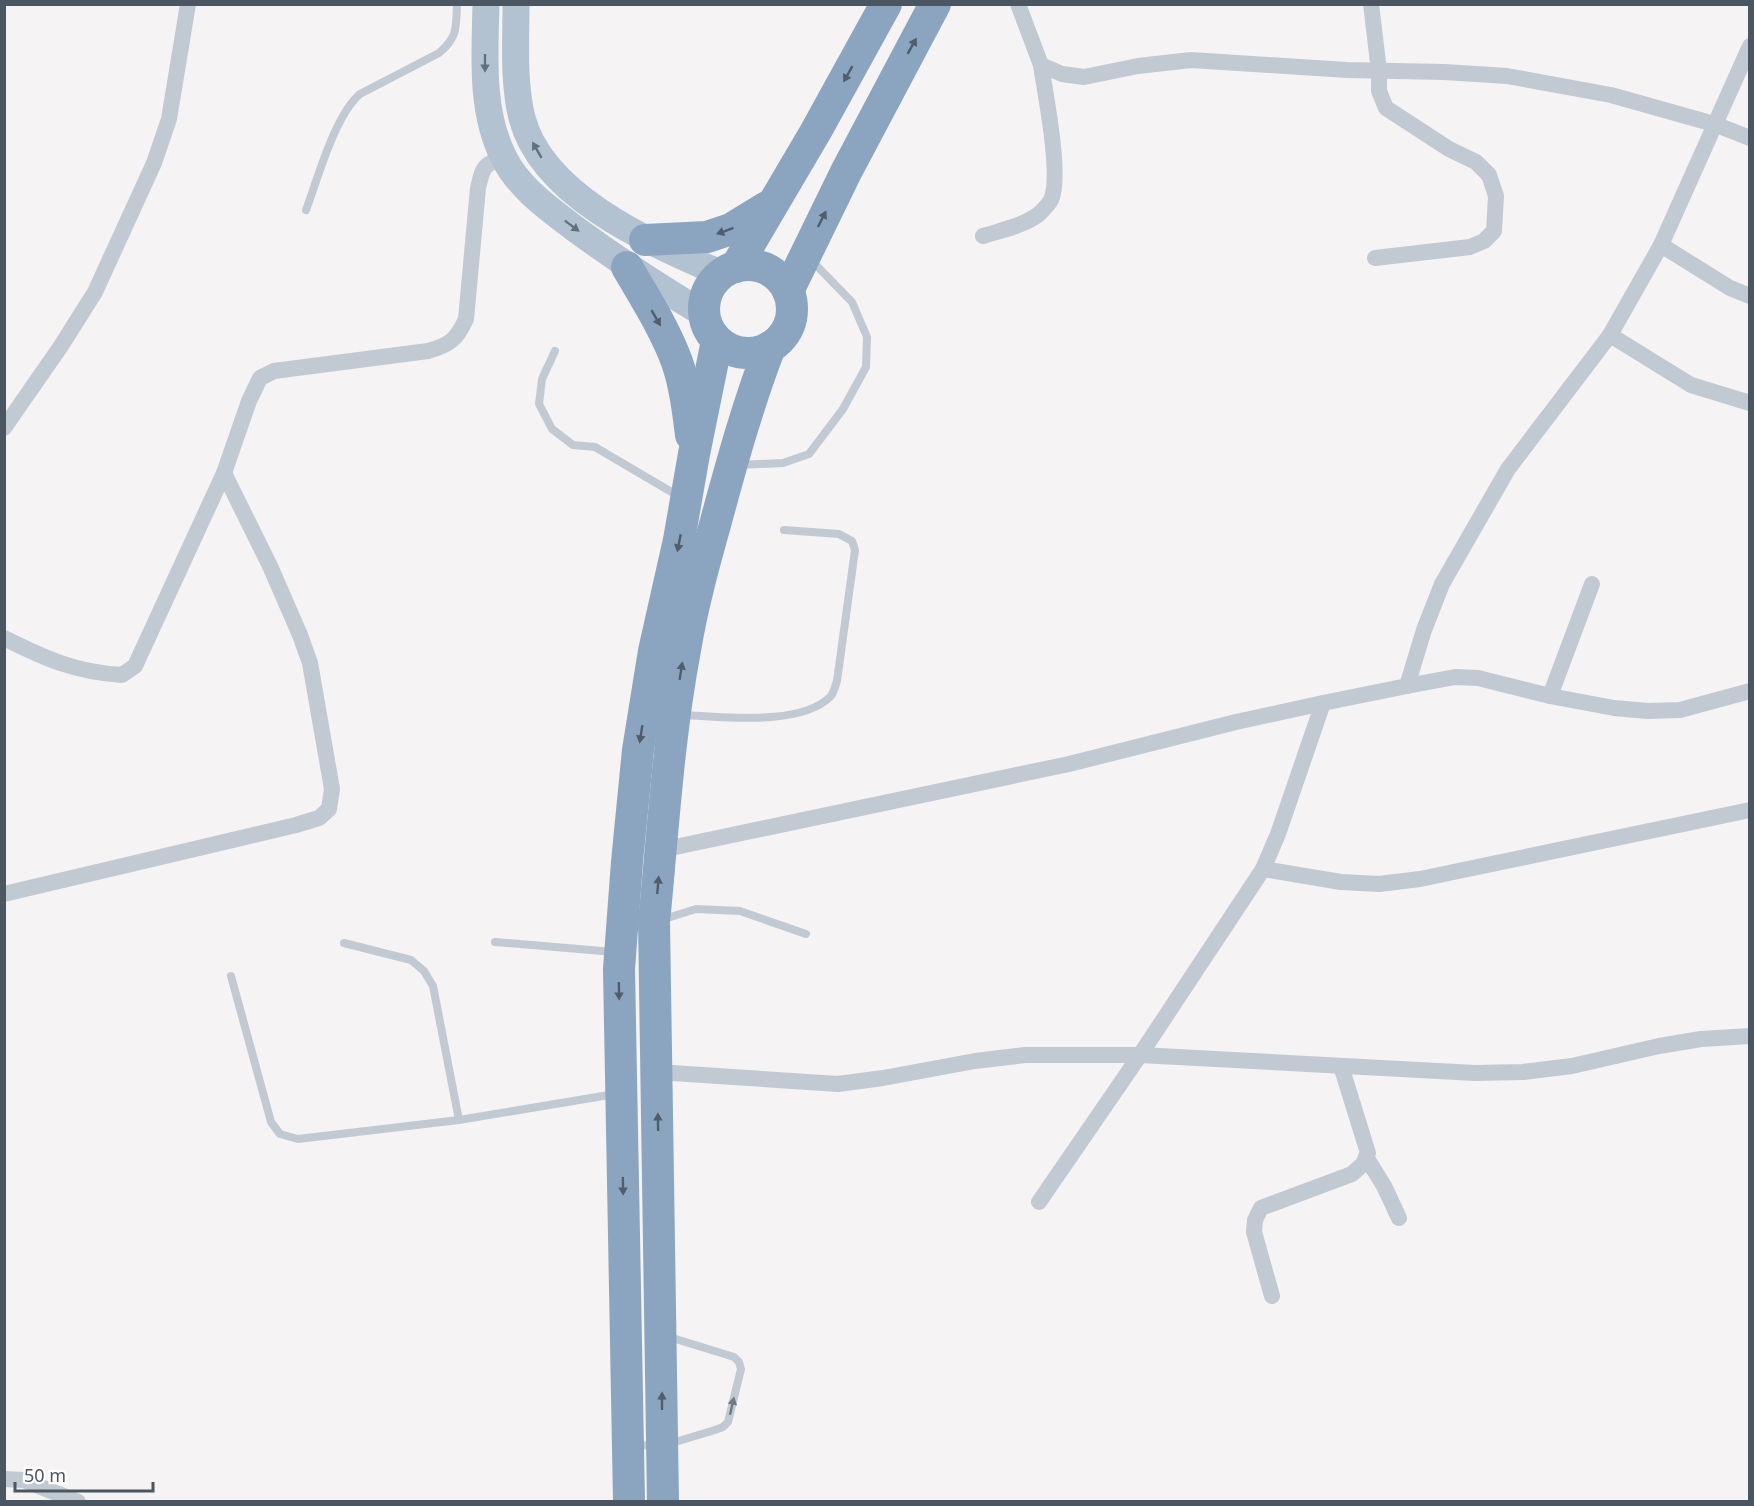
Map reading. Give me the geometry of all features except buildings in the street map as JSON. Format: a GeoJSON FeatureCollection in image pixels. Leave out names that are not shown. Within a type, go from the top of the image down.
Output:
{"type":"FeatureCollection","features":[{"type":"Feature","properties":{"kind":"highway"},"geometry":{"type":"LineString","coordinates":[[629,1502],[620,952],[638,750],[654,651],[680,540],[711,328],[705,298],[711,285],[729,270],[775,201],[886,4]]}},
{"type":"Feature","properties":{"kind":"highway"},"geometry":{"type":"LineString","coordinates":[[788,291],[805,253],[935,4]]}},
{"type":"Feature","properties":{"kind":"highway"},"geometry":{"type":"LineString","coordinates":[[645,240],[707,237],[731,229],[775,201]]}},
{"type":"Feature","properties":{"kind":"highway"},"geometry":{"type":"LineString","coordinates":[[711,328],[730,350],[745,353],[770,347],[778,341],[789,325],[792,306],[788,291],[779,278],[767,269],[752,266],[729,270]]}},
{"type":"Feature","properties":{"kind":"highway"},"geometry":{"type":"LineString","coordinates":[[627,267],[662,328],[677,363],[687,404],[694,454]]}},
{"type":"Feature","properties":{"kind":"highway"},"geometry":{"type":"LineString","coordinates":[[663,1502],[654,922],[675,715],[685,649],[731,466],[753,391],[770,347]]}},
{"type":"Feature","properties":{"kind":"main road"},"geometry":{"type":"LineString","coordinates":[[486,4],[487,103],[503,157],[518,179],[541,204],[711,328]]}},
{"type":"Feature","properties":{"kind":"main road"},"geometry":{"type":"LineString","coordinates":[[516,4],[518,98],[523,121],[546,166],[618,224],[645,240],[729,270]]}},
{"type":"Feature","properties":{"kind":"street"},"geometry":{"type":"LineString","coordinates":[[4,428],[95,292],[154,163],[169,119],[188,4]]}},
{"type":"Feature","properties":{"kind":"street"},"geometry":{"type":"LineString","coordinates":[[983,236],[1021,224],[1040,213],[1051,201],[1054,189],[1055,163],[1041,65],[1018,4]]}},
{"type":"Feature","properties":{"kind":"street"},"geometry":{"type":"LineString","coordinates":[[1371,4],[1379,71],[1379,91],[1386,108],[1449,149],[1476,162],[1489,175],[1496,196],[1494,231],[1484,241],[1470,247],[1375,258]]}},
{"type":"Feature","properties":{"kind":"street"},"geometry":{"type":"LineString","coordinates":[[1407,686],[1424,630],[1442,584],[1508,469],[1610,335],[1661,245],[1749,46]]}},
{"type":"Feature","properties":{"kind":"street"},"geometry":{"type":"LineString","coordinates":[[1041,65],[1062,74],[1084,77],[1138,66],[1191,60],[1507,76],[1611,95],[1714,124],[1749,138]]}},
{"type":"Feature","properties":{"kind":"street"},"geometry":{"type":"LineString","coordinates":[[4,638],[43,658],[74,668],[122,675],[135,666],[224,472],[249,401],[260,378],[274,371],[428,351],[444,347],[459,335],[466,319],[477,188],[482,172],[488,163],[503,157]]}},
{"type":"Feature","properties":{"kind":"street"},"geometry":{"type":"LineString","coordinates":[[1661,245],[1730,288],[1749,296]]}},
{"type":"Feature","properties":{"kind":"street"},"geometry":{"type":"LineString","coordinates":[[1610,335],[1691,385],[1749,403]]}},
{"type":"Feature","properties":{"kind":"street"},"geometry":{"type":"LineString","coordinates":[[4,894],[296,825],[319,818],[329,808],[332,789],[310,663],[270,566],[224,472]]}},
{"type":"Feature","properties":{"kind":"street"},"geometry":{"type":"LineString","coordinates":[[1550,696],[1592,584]]}},
{"type":"Feature","properties":{"kind":"street"},"geometry":{"type":"LineString","coordinates":[[661,850],[1069,764],[1236,722],[1455,676],[1478,678],[1550,696],[1614,708],[1648,711],[1680,710],[1749,691]]}},
{"type":"Feature","properties":{"kind":"street"},"geometry":{"type":"LineString","coordinates":[[1039,1202],[1263,869],[1278,834],[1323,703]]}},
{"type":"Feature","properties":{"kind":"street"},"geometry":{"type":"LineString","coordinates":[[1263,869],[1341,882],[1379,884],[1420,879],[1749,810]]}},
{"type":"Feature","properties":{"kind":"street"},"geometry":{"type":"LineString","coordinates":[[657,1072],[838,1083],[1025,1054],[1140,1055],[1475,1073],[1523,1072],[1572,1066],[1701,1039],[1749,1036]]}},
{"type":"Feature","properties":{"kind":"street"},"geometry":{"type":"LineString","coordinates":[[1272,1296],[1254,1232],[1255,1220],[1261,1208],[1352,1174],[1363,1164],[1368,1153],[1341,1066]]}},
{"type":"Feature","properties":{"kind":"street"},"geometry":{"type":"LineString","coordinates":[[1366,1157],[1384,1186],[1399,1218]]}},
{"type":"Feature","properties":{"kind":"street"},"geometry":{"type":"LineString","coordinates":[[4,1479],[24,1479],[78,1502]]}},
{"type":"Feature","properties":{"kind":"lane"},"geometry":{"type":"LineString","coordinates":[[306,210],[342,116],[351,102],[360,94],[439,52],[450,43],[456,32],[457,4]]}},
{"type":"Feature","properties":{"kind":"lane"},"geometry":{"type":"LineString","coordinates":[[731,466],[783,464],[808,454],[843,409],[866,367],[867,337],[852,303],[805,253]]}},
{"type":"Feature","properties":{"kind":"lane"},"geometry":{"type":"LineString","coordinates":[[555,351],[542,379],[539,404],[552,429],[573,445],[595,447],[686,500]]}},
{"type":"Feature","properties":{"kind":"lane"},"geometry":{"type":"LineString","coordinates":[[675,715],[783,717],[803,713],[832,696],[837,681],[855,550],[852,541],[839,534],[784,530]]}},
{"type":"Feature","properties":{"kind":"lane"},"geometry":{"type":"LineString","coordinates":[[654,922],[696,909],[740,911],[807,934]]}},
{"type":"Feature","properties":{"kind":"lane"},"geometry":{"type":"LineString","coordinates":[[495,942],[620,952]]}},
{"type":"Feature","properties":{"kind":"lane"},"geometry":{"type":"LineString","coordinates":[[344,943],[411,960],[424,971],[432,986],[459,1120]]}},
{"type":"Feature","properties":{"kind":"lane"},"geometry":{"type":"LineString","coordinates":[[231,976],[272,1122],[280,1134],[298,1139],[459,1120],[621,1093]]}},
{"type":"Feature","properties":{"kind":"lane"},"geometry":{"type":"LineString","coordinates":[[628,1445],[662,1446],[723,1427],[728,1422],[741,1369],[739,1362],[734,1357],[662,1334]]}}]}
